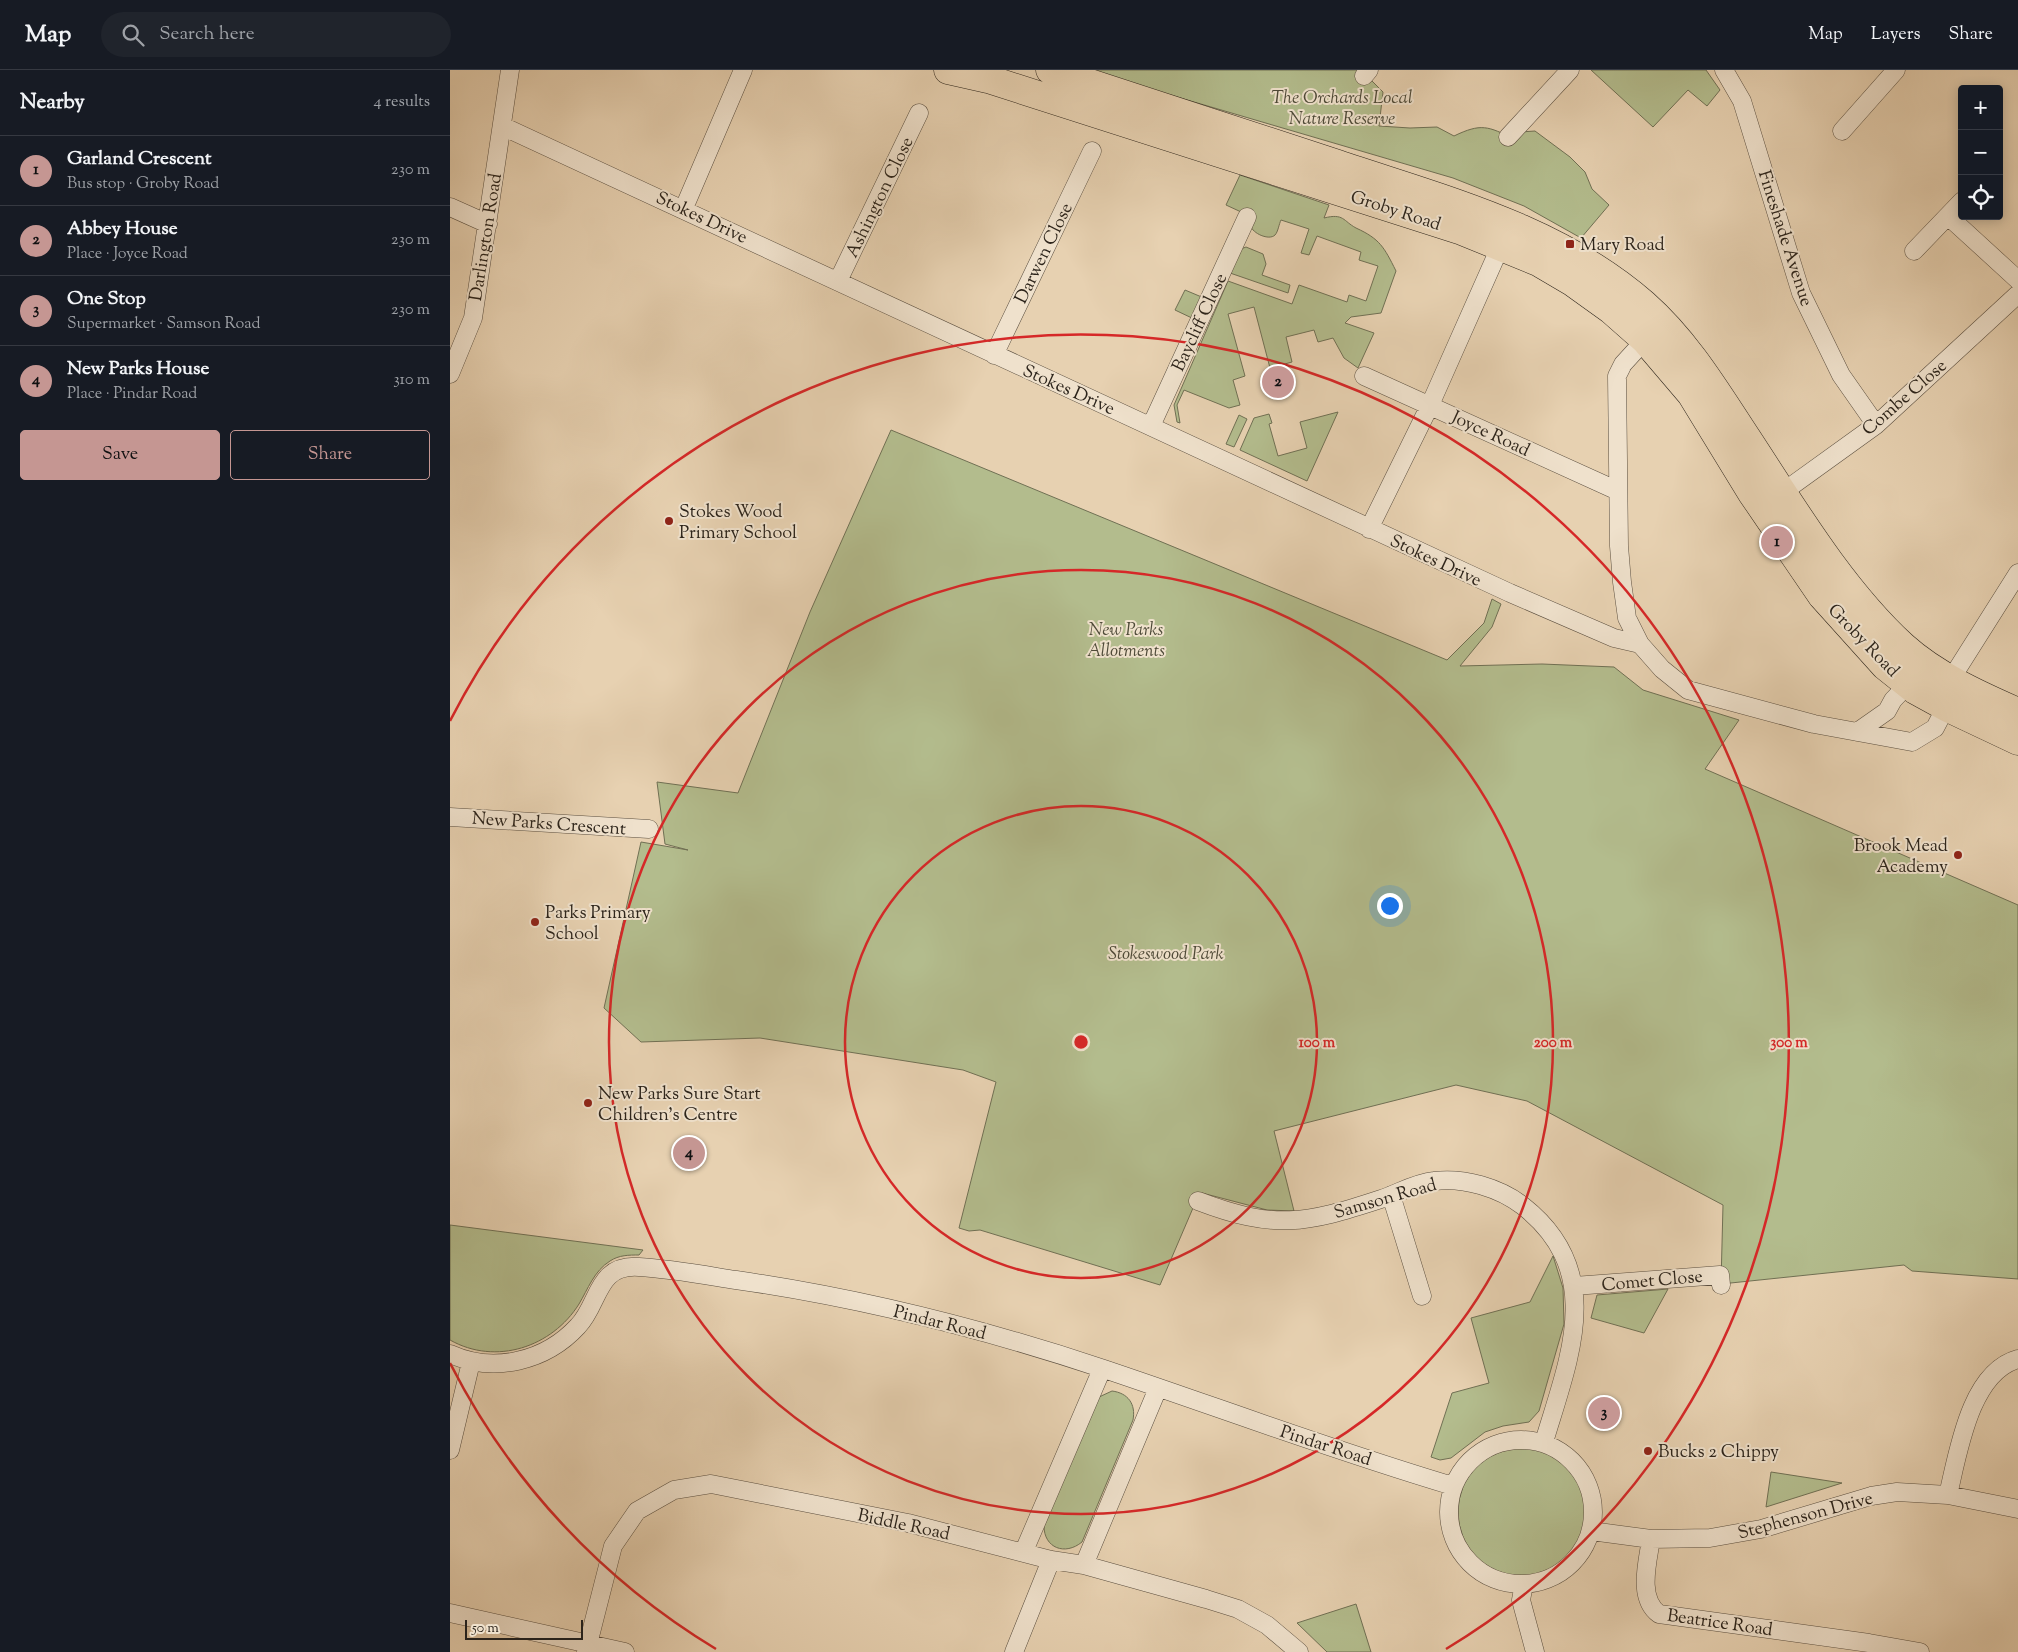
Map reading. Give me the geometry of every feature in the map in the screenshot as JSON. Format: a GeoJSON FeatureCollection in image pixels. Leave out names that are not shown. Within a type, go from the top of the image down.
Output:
{"type":"FeatureCollection","features":[{"type":"Feature","properties":{"kind":"main road","name":"Groby Road"},"geometry":{"type":"LineString","coordinates":[[948,70],[988,79],[1462,230],[1538,262],[1572,282],[1610,310],[1644,340],[1769,487],[1862,602],[1904,647],[1972,692],[2018,712]]}},
{"type":"Feature","properties":{"kind":"main road","name":"Groby Road"},"geometry":{"type":"LineString","coordinates":[[1050,70],[1445,200],[1534,232],[1577,256],[1615,281],[1644,305],[1690,354],[1769,487],[1822,596],[1885,666],[1908,685],[1946,707],[2018,741]]}},
{"type":"Feature","properties":{"kind":"street","name":"Darlington Road"},"geometry":{"type":"LineString","coordinates":[[450,374],[473,318],[510,70]]}},
{"type":"Feature","properties":{"kind":"street"},"geometry":{"type":"LineString","coordinates":[[684,208],[743,70]]}},
{"type":"Feature","properties":{"kind":"street"},"geometry":{"type":"LineString","coordinates":[[1508,136],[1570,70]]}},
{"type":"Feature","properties":{"kind":"street","name":"Fineshade Avenue"},"geometry":{"type":"LineString","coordinates":[[1724,70],[1742,101],[1801,293],[1841,375],[1876,425]]}},
{"type":"Feature","properties":{"kind":"street"},"geometry":{"type":"LineString","coordinates":[[1842,131],[1896,70]]}},
{"type":"Feature","properties":{"kind":"street","name":"Ashington Close"},"geometry":{"type":"LineString","coordinates":[[838,281],[919,112]]}},
{"type":"Feature","properties":{"kind":"street","name":"Stokes Drive"},"geometry":{"type":"LineString","coordinates":[[502,126],[684,208],[994,355],[1151,426],[1369,529],[1614,638],[1640,644]]}},
{"type":"Feature","properties":{"kind":"street","name":"Darwen Close"},"geometry":{"type":"LineString","coordinates":[[994,355],[1092,151]]}},
{"type":"Feature","properties":{"kind":"street"},"geometry":{"type":"LineString","coordinates":[[1914,251],[1958,205]]}},
{"type":"Feature","properties":{"kind":"street"},"geometry":{"type":"LineString","coordinates":[[450,207],[488,224]]}},
{"type":"Feature","properties":{"kind":"street"},"geometry":{"type":"LineString","coordinates":[[1948,216],[2018,280]]}},
{"type":"Feature","properties":{"kind":"street","name":"Baycliff Close"},"geometry":{"type":"LineString","coordinates":[[1151,426],[1247,217]]}},
{"type":"Feature","properties":{"kind":"street"},"geometry":{"type":"LineString","coordinates":[[1369,529],[1430,405],[1501,245]]}},
{"type":"Feature","properties":{"kind":"street","name":"Combe Close"},"geometry":{"type":"LineString","coordinates":[[1769,487],[1876,425],[2018,294]]}},
{"type":"Feature","properties":{"kind":"street"},"geometry":{"type":"LineString","coordinates":[[1644,340],[1623,364],[1617,376],[1619,546],[1627,618],[1640,644],[1662,669],[1688,690],[1814,724],[1912,742],[1935,728],[1946,707],[1951,678],[2018,573]]}},
{"type":"Feature","properties":{"kind":"street","name":"Joyce Road"},"geometry":{"type":"LineString","coordinates":[[1364,376],[1618,491]]}},
{"type":"Feature","properties":{"kind":"street"},"geometry":{"type":"LineString","coordinates":[[1857,732],[1887,711],[1893,700],[1928,663]]}},
{"type":"Feature","properties":{"kind":"street"},"geometry":{"type":"LineString","coordinates":[[1885,666],[1888,689],[1887,711],[1892,730],[1902,741]]}},
{"type":"Feature","properties":{"kind":"street","name":"New Parks Crescent"},"geometry":{"type":"LineString","coordinates":[[450,817],[648,829]]}},
{"type":"Feature","properties":{"kind":"street","name":"Samson Road"},"geometry":{"type":"LineString","coordinates":[[1198,1201],[1248,1218],[1276,1222],[1306,1220],[1346,1210],[1435,1180],[1476,1184],[1506,1196],[1538,1218],[1551,1233],[1564,1255],[1574,1286],[1574,1331],[1544,1442]]}},
{"type":"Feature","properties":{"kind":"street"},"geometry":{"type":"LineString","coordinates":[[1391,1195],[1422,1296]]}},
{"type":"Feature","properties":{"kind":"street","name":"Pindar Road"},"geometry":{"type":"LineString","coordinates":[[450,1354],[471,1362],[496,1364],[521,1360],[557,1345],[580,1324],[600,1285],[607,1278],[616,1271],[638,1266],[770,1284],[947,1322],[1102,1368],[1453,1486]]}},
{"type":"Feature","properties":{"kind":"street","name":"Comet Close"},"geometry":{"type":"LineString","coordinates":[[1574,1286],[1720,1274],[1721,1285]]}},
{"type":"Feature","properties":{"kind":"street"},"geometry":{"type":"LineString","coordinates":[[1948,1494],[1961,1442],[1982,1388],[1991,1375],[2002,1366],[2018,1359]]}},
{"type":"Feature","properties":{"kind":"street"},"geometry":{"type":"LineString","coordinates":[[450,1450],[471,1362]]}},
{"type":"Feature","properties":{"kind":"street"},"geometry":{"type":"LineString","coordinates":[[1024,1551],[1102,1368]]}},
{"type":"Feature","properties":{"kind":"street"},"geometry":{"type":"LineString","coordinates":[[1084,1565],[1158,1388]]}},
{"type":"Feature","properties":{"kind":"street"},"geometry":{"type":"LineString","coordinates":[[1525,1439],[1544,1442],[1564,1452],[1590,1487],[1594,1509],[1591,1531],[1584,1548],[1573,1563],[1559,1574],[1542,1582],[1524,1584],[1503,1582],[1484,1574],[1468,1562],[1460,1551],[1450,1526],[1448,1506],[1453,1486],[1462,1470],[1474,1456],[1490,1446],[1507,1440],[1525,1439]]}},
{"type":"Feature","properties":{"kind":"street","name":"Biddle Road"},"geometry":{"type":"LineString","coordinates":[[587,1648],[613,1546],[637,1511],[674,1490],[711,1484],[908,1524],[1024,1551],[1051,1560],[1084,1565],[1238,1609],[1267,1625],[1299,1652]]}},
{"type":"Feature","properties":{"kind":"street","name":"Stephenson Drive"},"geometry":{"type":"LineString","coordinates":[[1591,1531],[1651,1538],[1686,1539],[1738,1534],[1792,1521],[1870,1496],[1889,1493],[1948,1494],[2018,1509]]}},
{"type":"Feature","properties":{"kind":"street","name":"Beatrice Road"},"geometry":{"type":"LineString","coordinates":[[1651,1538],[1646,1590],[1650,1605],[1659,1614],[1869,1647],[1920,1652]]}},
{"type":"Feature","properties":{"kind":"street"},"geometry":{"type":"LineString","coordinates":[[1014,1652],[1051,1560]]}},
{"type":"Feature","properties":{"kind":"street"},"geometry":{"type":"LineString","coordinates":[[1524,1584],[1521,1600],[1535,1652]]}},
{"type":"Feature","properties":{"kind":"street"},"geometry":{"type":"LineString","coordinates":[[450,1613],[587,1648],[625,1652]]}},
{"type":"Feature","properties":{"kind":"green space","name":"The Orchards Local Nature Reserve"},"geometry":{"type":"Polygon","coordinates":[[[1085,70],[1361,70],[1383,92],[1379,126],[1437,127],[1454,136],[1471,129],[1484,128],[1497,131],[1514,139],[1520,132],[1535,131],[1570,157],[1585,172],[1592,189],[1609,205],[1581,238],[1524,206],[1453,178],[1085,70]]]}},
{"type":"Feature","properties":{"kind":"green space"},"geometry":{"type":"Polygon","coordinates":[[[1591,70],[1706,70],[1720,90],[1707,106],[1688,90],[1653,127],[1591,70]]]}},
{"type":"Feature","properties":{"kind":"green space"},"geometry":{"type":"Polygon","coordinates":[[[1240,175],[1329,205],[1324,218],[1336,216],[1343,218],[1371,236],[1381,245],[1396,271],[1381,313],[1351,317],[1345,323],[1374,333],[1358,368],[1344,358],[1333,338],[1318,342],[1314,330],[1286,337],[1292,362],[1270,368],[1254,307],[1228,314],[1245,376],[1233,380],[1240,405],[1229,408],[1184,390],[1177,405],[1180,423],[1177,422],[1174,405],[1228,281],[1292,304],[1299,285],[1347,302],[1349,295],[1366,301],[1378,266],[1359,260],[1361,252],[1317,236],[1309,255],[1301,253],[1309,229],[1281,220],[1276,234],[1272,237],[1257,234],[1251,226],[1252,217],[1226,205],[1240,175]]]}},
{"type":"Feature","properties":{"kind":"green space"},"geometry":{"type":"Polygon","coordinates":[[[1246,247],[1263,254],[1266,264],[1262,275],[1290,285],[1288,293],[1230,273],[1241,249],[1246,247]]]}},
{"type":"Feature","properties":{"kind":"green space"},"geometry":{"type":"Polygon","coordinates":[[[1185,290],[1204,298],[1194,319],[1175,310],[1185,290]]]}},
{"type":"Feature","properties":{"kind":"green space"},"geometry":{"type":"Polygon","coordinates":[[[1338,412],[1307,481],[1240,450],[1254,418],[1269,414],[1272,423],[1269,424],[1278,456],[1307,448],[1300,422],[1338,412]]]}},
{"type":"Feature","properties":{"kind":"green space"},"geometry":{"type":"Polygon","coordinates":[[[1239,415],[1247,419],[1234,447],[1226,444],[1239,415]]]}},
{"type":"Feature","properties":{"kind":"green space","name":"Stokeswood Park"},"geometry":{"type":"Polygon","coordinates":[[[891,430],[1447,660],[1484,623],[1492,599],[1501,604],[1492,627],[1460,666],[1542,664],[1614,667],[1643,690],[1739,720],[1705,769],[2018,905],[2018,1279],[1912,1271],[1904,1265],[1721,1284],[1723,1205],[1527,1101],[1456,1085],[1274,1131],[1294,1211],[1267,1210],[1202,1193],[1193,1208],[1160,1285],[980,1230],[969,1231],[959,1228],[996,1082],[963,1070],[760,1038],[641,1042],[604,1008],[641,842],[688,850],[665,844],[657,782],[738,793],[810,612],[891,430]]]}},
{"type":"Feature","properties":{"kind":"green space"},"geometry":{"type":"Polygon","coordinates":[[[450,1225],[643,1250],[639,1255],[620,1256],[604,1265],[568,1319],[554,1331],[522,1348],[486,1351],[468,1348],[450,1340],[450,1225]]]}},
{"type":"Feature","properties":{"kind":"green space"},"geometry":{"type":"Polygon","coordinates":[[[1553,1256],[1563,1288],[1564,1324],[1539,1411],[1529,1422],[1503,1426],[1485,1432],[1451,1458],[1440,1460],[1431,1457],[1452,1393],[1489,1383],[1471,1318],[1530,1302],[1553,1256]]]}},
{"type":"Feature","properties":{"kind":"green space"},"geometry":{"type":"Polygon","coordinates":[[[1668,1289],[1644,1333],[1591,1318],[1597,1295],[1668,1289]]]}},
{"type":"Feature","properties":{"kind":"green space"},"geometry":{"type":"Polygon","coordinates":[[[1112,1391],[1122,1394],[1130,1400],[1134,1414],[1133,1420],[1082,1542],[1069,1548],[1057,1548],[1048,1540],[1044,1526],[1095,1402],[1099,1397],[1112,1391]]]}},
{"type":"Feature","properties":{"kind":"green space"},"geometry":{"type":"Polygon","coordinates":[[[1522,1448],[1546,1453],[1567,1467],[1581,1488],[1586,1512],[1581,1536],[1567,1557],[1546,1571],[1522,1576],[1498,1571],[1477,1557],[1463,1536],[1458,1512],[1463,1488],[1477,1467],[1498,1453],[1522,1448]]]}},
{"type":"Feature","properties":{"kind":"green space"},"geometry":{"type":"Polygon","coordinates":[[[1771,1472],[1842,1483],[1766,1507],[1771,1472]]]}},
{"type":"Feature","properties":{"kind":"green space"},"geometry":{"type":"Polygon","coordinates":[[[1356,1604],[1371,1652],[1327,1652],[1297,1623],[1356,1604]]]}},
{"type":"Feature","properties":{"kind":"place","name":"Mary Road"},"geometry":{"type":"Point","coordinates":[1570,244]}},
{"type":"Feature","properties":{"kind":"place","name":"Abbey House"},"geometry":{"type":"Point","coordinates":[1278,382]}},
{"type":"Feature","properties":{"kind":"place","name":"Stokes Wood Primary School"},"geometry":{"type":"Point","coordinates":[669,521]}},
{"type":"Feature","properties":{"kind":"place","name":"Garland Crescent"},"geometry":{"type":"Point","coordinates":[1777,542]}},
{"type":"Feature","properties":{"kind":"place","name":"Brook Mead Academy"},"geometry":{"type":"Point","coordinates":[1958,855]}},
{"type":"Feature","properties":{"kind":"place","name":"Parks Primary School"},"geometry":{"type":"Point","coordinates":[535,922]}},
{"type":"Feature","properties":{"kind":"place","name":"New Parks Sure Start Children's Centre"},"geometry":{"type":"Point","coordinates":[588,1103]}},
{"type":"Feature","properties":{"kind":"place","name":"New Parks House"},"geometry":{"type":"Point","coordinates":[689,1153]}},
{"type":"Feature","properties":{"kind":"place","name":"One Stop"},"geometry":{"type":"Point","coordinates":[1604,1413]}},
{"type":"Feature","properties":{"kind":"place","name":"Bucks 2 Chippy"},"geometry":{"type":"Point","coordinates":[1648,1451]}},
{"type":"Feature","properties":{"kind":"park label","name":"New Parks Allotments"},"geometry":{"type":"Point","coordinates":[1126,639]}}]}
